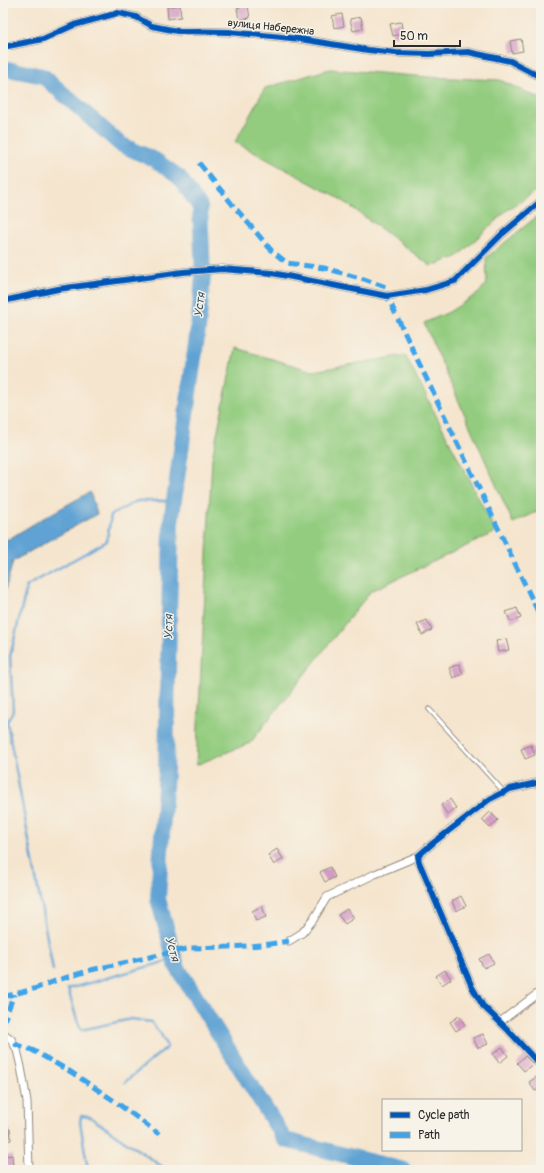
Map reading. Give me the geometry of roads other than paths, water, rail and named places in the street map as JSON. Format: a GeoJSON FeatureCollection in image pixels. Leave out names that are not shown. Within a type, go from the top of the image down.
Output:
{"type":"FeatureCollection","features":[{"type":"Feature","properties":{"kind":"street","name":"вулиця Набережна"},"geometry":{"type":"LineString","coordinates":[[3,47],[43,39],[74,25],[118,12],[136,17],[152,26],[177,31],[229,32],[272,36],[396,53],[429,54],[468,52],[510,61],[541,77]]}},
{"type":"Feature","properties":{"kind":"street"},"geometry":{"type":"LineString","coordinates":[[3,301],[58,289],[183,272],[222,269],[272,273],[387,296],[426,290],[455,281],[502,234],[541,201]]}},
{"type":"Feature","properties":{"kind":"street"},"geometry":{"type":"LineString","coordinates":[[289,941],[302,932],[313,920],[327,897],[361,880],[418,856],[490,799],[510,789],[541,782]]}},
{"type":"Feature","properties":{"kind":"street"},"geometry":{"type":"LineString","coordinates":[[418,856],[443,922],[472,987],[483,1006],[541,1066]]}},
{"type":"Feature","properties":{"kind":"street"},"geometry":{"type":"LineString","coordinates":[[500,1022],[541,991]]}},
{"type":"Feature","properties":{"kind":"street"},"geometry":{"type":"LineString","coordinates":[[3,1032],[11,1039],[17,1050],[27,1101],[29,1170]]}},
{"type":"Feature","properties":{"kind":"lane"},"geometry":{"type":"LineString","coordinates":[[429,709],[504,792]]}},
{"type":"Feature","properties":{"kind":"water"},"geometry":{"type":"Polygon","coordinates":[[[90,492],[97,514],[13,561],[3,594],[3,534],[7,540],[90,492]]]}},
{"type":"Feature","properties":{"kind":"waterway","name":"Устя"},"geometry":{"type":"LineString","coordinates":[[3,68],[43,76],[120,144],[155,160],[179,177],[200,207],[203,276],[198,329],[171,522],[166,771],[158,899],[177,967],[285,1140],[404,1170]]}},
{"type":"Feature","properties":{"kind":"waterway"},"geometry":{"type":"LineString","coordinates":[[53,970],[7,722],[13,711],[10,657],[27,586],[107,541],[111,515],[137,501],[174,501]]}},
{"type":"Feature","properties":{"kind":"waterway"},"geometry":{"type":"LineString","coordinates":[[125,1082],[167,1047],[161,1034],[151,1022],[131,1019],[81,1030],[68,989],[175,959]]}},
{"type":"Feature","properties":{"kind":"waterway"},"geometry":{"type":"LineString","coordinates":[[88,1170],[80,1122],[81,1116],[90,1117],[167,1170]]}}]}
